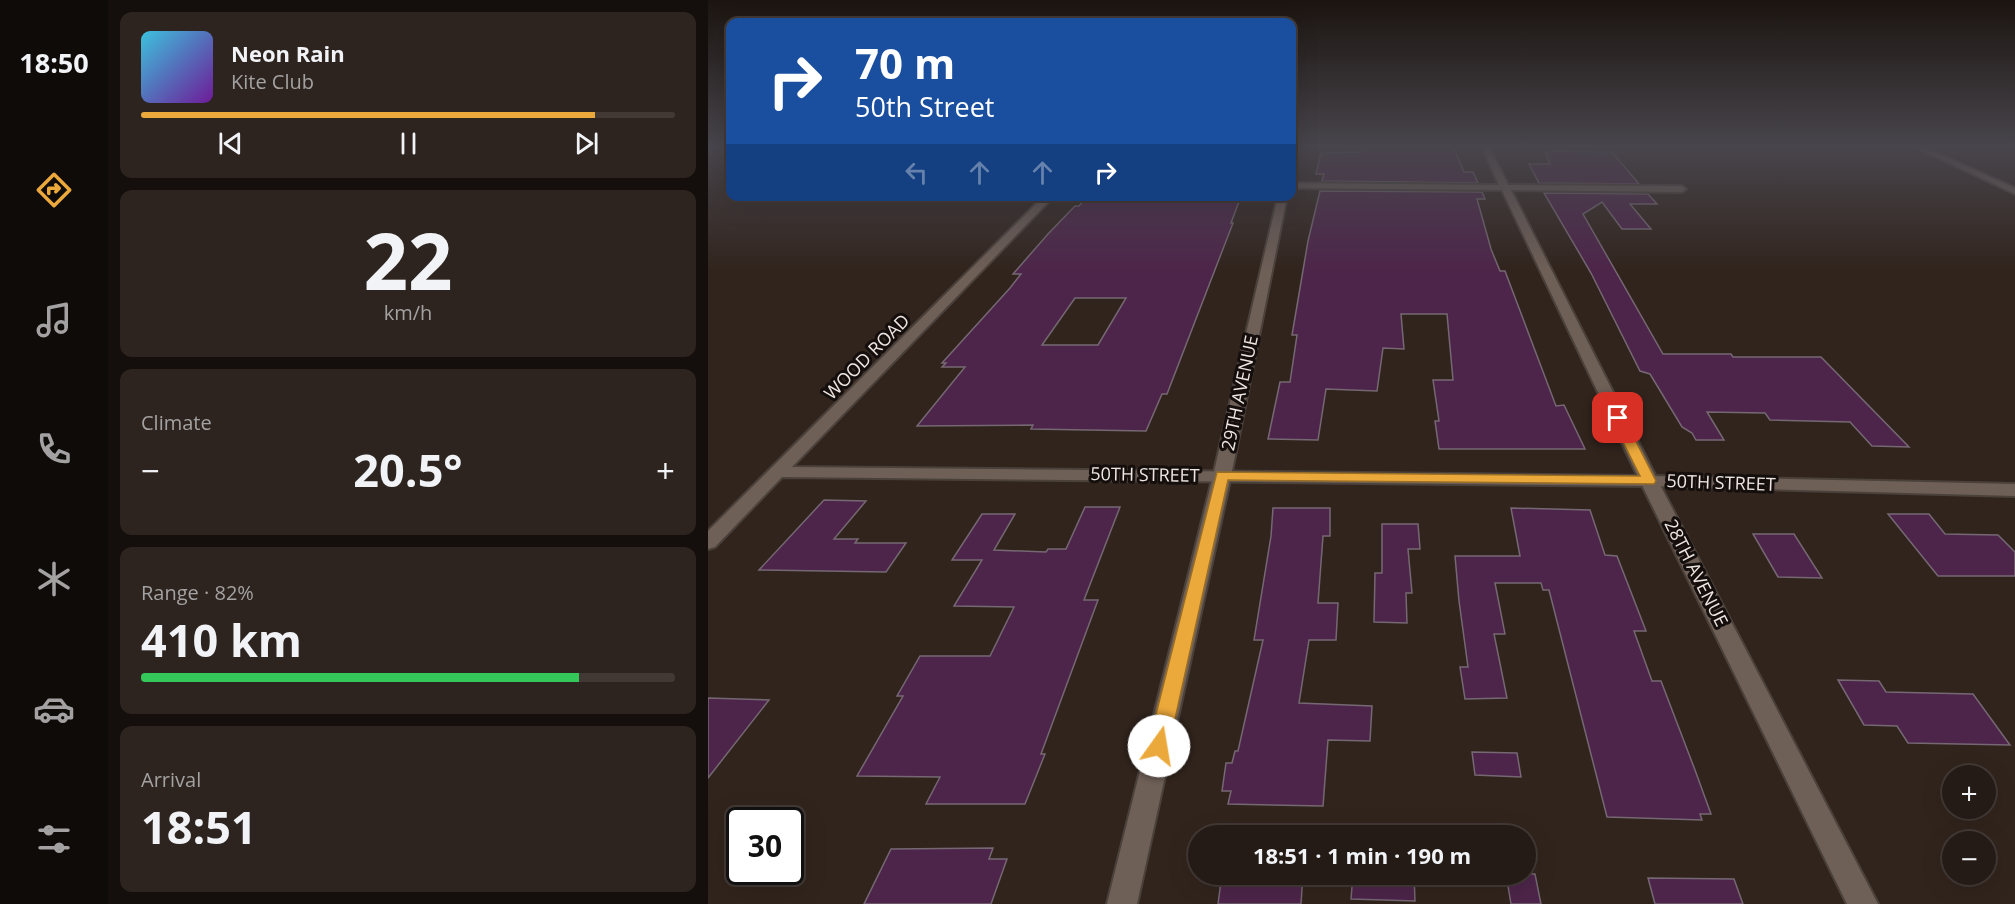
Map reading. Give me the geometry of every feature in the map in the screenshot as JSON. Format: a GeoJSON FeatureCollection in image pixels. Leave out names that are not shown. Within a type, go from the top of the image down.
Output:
{"type":"FeatureCollection","features":[{"type":"Feature","properties":{"kind":"street"},"geometry":{"type":"LineString","coordinates":[[1418,187],[1682,189]]}},
{"type":"Feature","properties":{"kind":"street","name":"28TH AVENUE"},"geometry":{"type":"LineString","coordinates":[[1504,188],[1863,904]]}},
{"type":"Feature","properties":{"kind":"street","name":"WOOD ROAD"},"geometry":{"type":"LineString","coordinates":[[708,542],[1045,201]]}},
{"type":"Feature","properties":{"kind":"street","name":"29TH AVENUE"},"geometry":{"type":"LineString","coordinates":[[1122,904],[1222,476],[1282,201]]}},
{"type":"Feature","properties":{"kind":"street","name":"50TH STREET"},"geometry":{"type":"LineString","coordinates":[[779,472],[1649,481],[2015,490]]}},
{"type":"Feature","properties":{"kind":"building"},"geometry":{"type":"Polygon","coordinates":[[[1320,191],[1482,192],[1485,199],[1477,199],[1491,249],[1500,271],[1505,271],[1556,406],[1564,405],[1585,449],[1439,449],[1435,421],[1439,421],[1433,380],[1453,380],[1447,314],[1401,314],[1404,349],[1383,348],[1377,391],[1326,389],[1318,440],[1268,439],[1280,382],[1290,382],[1297,335],[1292,335],[1308,241],[1320,191]]]}},
{"type":"Feature","properties":{"kind":"building"},"geometry":{"type":"Polygon","coordinates":[[[1544,193],[1648,194],[1657,204],[1630,204],[1651,229],[1622,229],[1602,202],[1583,214],[1663,354],[1821,357],[1909,447],[1872,446],[1850,422],[1770,420],[1765,413],[1707,412],[1724,440],[1696,440],[1692,433],[1682,427],[1650,374],[1640,371],[1591,273],[1544,193]]]}},
{"type":"Feature","properties":{"kind":"building"},"geometry":{"type":"Polygon","coordinates":[[[1084,201],[1239,201],[1231,223],[1233,223],[1167,394],[1162,394],[1146,431],[1031,429],[1033,425],[917,426],[965,367],[942,367],[946,363],[942,363],[1010,288],[1021,274],[1013,274],[1075,206],[1079,206],[1084,201]],[[1075,298],[1042,345],[1098,345],[1126,298],[1075,298]]]}},
{"type":"Feature","properties":{"kind":"building"},"geometry":{"type":"Polygon","coordinates":[[[824,500],[866,501],[834,539],[858,539],[855,543],[906,543],[886,572],[759,570],[824,500]]]}},
{"type":"Feature","properties":{"kind":"building"},"geometry":{"type":"Polygon","coordinates":[[[1085,507],[1120,507],[1084,600],[1098,600],[1041,754],[1045,754],[1025,804],[926,804],[940,777],[857,776],[903,696],[897,696],[920,656],[990,656],[1014,607],[954,606],[982,560],[952,560],[982,514],[1015,514],[994,550],[1046,552],[1048,549],[1066,549],[1085,507]]]}},
{"type":"Feature","properties":{"kind":"building"},"geometry":{"type":"Polygon","coordinates":[[[1273,508],[1330,508],[1330,536],[1323,536],[1318,603],[1338,603],[1336,640],[1309,640],[1299,703],[1372,706],[1370,741],[1328,740],[1323,806],[1228,804],[1231,791],[1222,791],[1226,763],[1232,763],[1235,751],[1238,751],[1263,640],[1254,640],[1271,536],[1273,508]]]}},
{"type":"Feature","properties":{"kind":"building"},"geometry":{"type":"Polygon","coordinates":[[[1511,508],[1590,510],[1605,555],[1617,556],[1646,631],[1634,631],[1652,681],[1661,681],[1711,814],[1700,814],[1702,820],[1607,817],[1549,590],[1543,590],[1541,583],[1495,583],[1505,634],[1494,634],[1507,698],[1465,699],[1460,667],[1468,667],[1455,556],[1520,556],[1511,508]]]}},
{"type":"Feature","properties":{"kind":"building"},"geometry":{"type":"Polygon","coordinates":[[[1888,514],[1929,514],[1945,534],[1998,535],[2015,552],[2015,576],[1938,576],[1888,514]]]}},
{"type":"Feature","properties":{"kind":"building"},"geometry":{"type":"Polygon","coordinates":[[[1382,524],[1418,524],[1420,549],[1408,549],[1412,593],[1406,593],[1407,623],[1374,622],[1375,573],[1382,573],[1382,524]]]}},
{"type":"Feature","properties":{"kind":"building"},"geometry":{"type":"Polygon","coordinates":[[[1753,534],[1794,534],[1822,578],[1778,577],[1753,534]]]}},
{"type":"Feature","properties":{"kind":"building"},"geometry":{"type":"Polygon","coordinates":[[[1838,680],[1879,681],[1886,692],[1973,694],[2010,745],[1908,743],[1897,726],[1864,725],[1838,680]]]}},
{"type":"Feature","properties":{"kind":"building"},"geometry":{"type":"Polygon","coordinates":[[[708,698],[769,700],[708,778],[708,698]]]}},
{"type":"Feature","properties":{"kind":"building"},"geometry":{"type":"Polygon","coordinates":[[[1472,752],[1517,753],[1521,777],[1475,775],[1472,752]]]}},
{"type":"Feature","properties":{"kind":"building"},"geometry":{"type":"Polygon","coordinates":[[[993,848],[989,859],[1007,859],[991,904],[864,904],[891,849],[993,848]]]}},
{"type":"Feature","properties":{"kind":"building"},"geometry":{"type":"Polygon","coordinates":[[[1648,878],[1734,879],[1743,904],[1655,904],[1648,878]]]}},
{"type":"Feature","properties":{"kind":"building"},"geometry":{"type":"Polygon","coordinates":[[[1536,879],[1541,904],[1511,904],[1508,885],[1536,885],[1536,879]]]}},
{"type":"Feature","properties":{"kind":"building"},"geometry":{"type":"Polygon","coordinates":[[[1221,885],[1302,885],[1301,904],[1218,904],[1221,885]]]}},
{"type":"Feature","properties":{"kind":"building"},"geometry":{"type":"Polygon","coordinates":[[[1352,885],[1414,885],[1415,901],[1351,899],[1352,885]]]}},
{"type":"Feature","properties":{"kind":"route"},"geometry":{"type":"LineString","coordinates":[[1159,746],[1222,476],[1649,481],[1618,418]]}}]}
